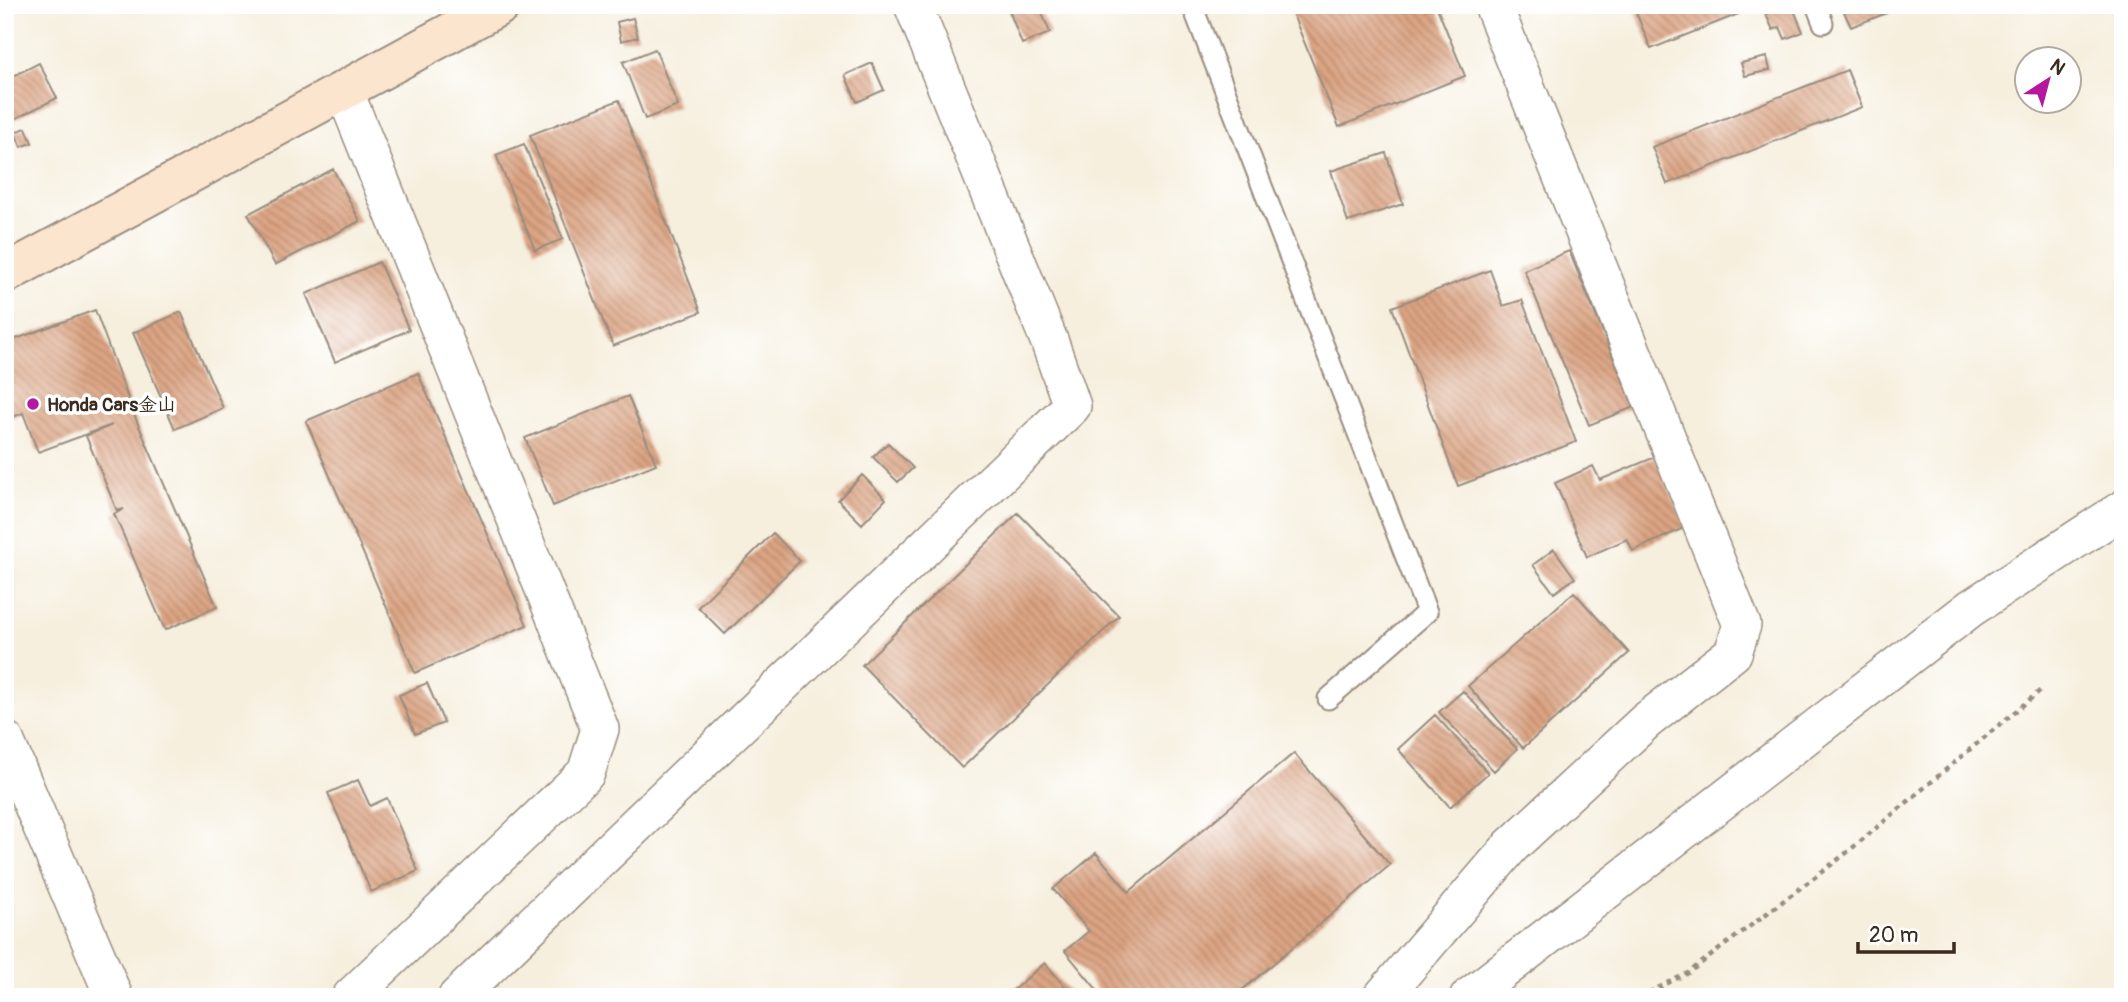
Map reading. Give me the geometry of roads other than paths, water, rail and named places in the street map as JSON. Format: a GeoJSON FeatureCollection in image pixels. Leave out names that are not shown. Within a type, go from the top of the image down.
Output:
{"type":"FeatureCollection","features":[{"type":"Feature","properties":{"kind":"street"},"geometry":{"type":"LineString","coordinates":[[5,274],[501,5]]}},
{"type":"Feature","properties":{"kind":"street"},"geometry":{"type":"LineString","coordinates":[[457,997],[1072,406],[1051,343],[913,5]]}},
{"type":"Feature","properties":{"kind":"street"},"geometry":{"type":"LineString","coordinates":[[1382,997],[1511,846],[1646,721],[1733,653],[1742,625],[1493,5]]}},
{"type":"Feature","properties":{"kind":"street"},"geometry":{"type":"LineString","coordinates":[[344,90],[600,729],[586,773],[351,997]]}},
{"type":"Feature","properties":{"kind":"street"},"geometry":{"type":"LineString","coordinates":[[1469,997],[1970,608],[2123,509]]}},
{"type":"Feature","properties":{"kind":"street"},"geometry":{"type":"LineString","coordinates":[[5,740],[114,997]]}},
{"type":"Feature","properties":{"kind":"lane"},"geometry":{"type":"LineString","coordinates":[[1192,5],[1427,611],[1328,699]]}},
{"type":"Feature","properties":{"kind":"place","name":"Honda Cars金山"},"geometry":{"type":"Point","coordinates":[33,404]}}]}
